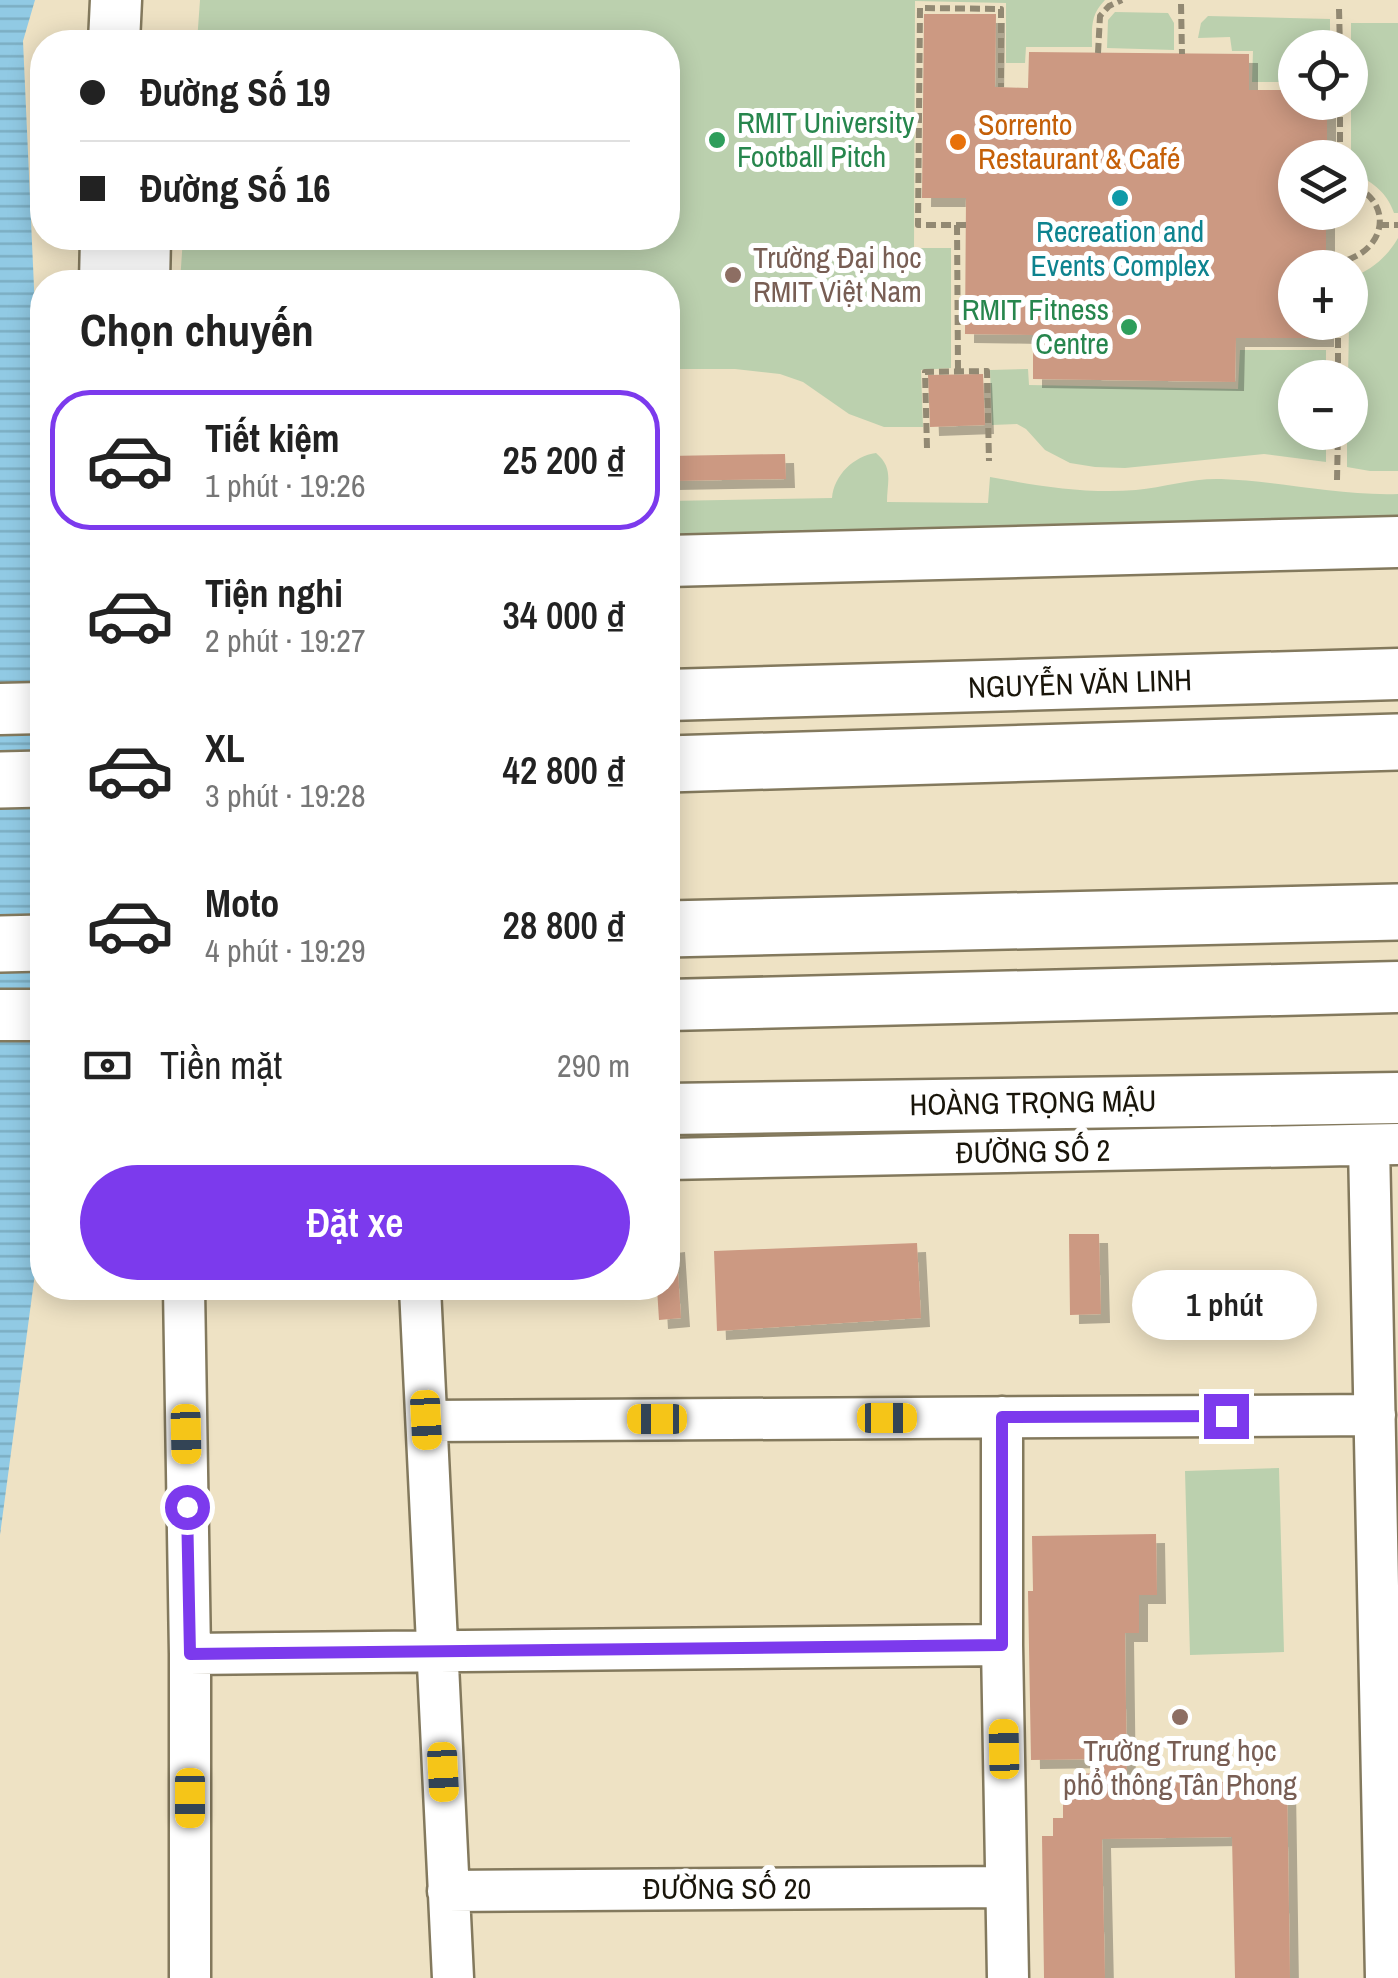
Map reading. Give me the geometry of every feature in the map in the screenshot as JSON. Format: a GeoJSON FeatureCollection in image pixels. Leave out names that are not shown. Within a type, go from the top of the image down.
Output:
{"type":"FeatureCollection","features":[{"type":"Feature","properties":{"kind":"highway"},"geometry":{"type":"LineString","coordinates":[[680,764],[1398,742]]}},
{"type":"Feature","properties":{"kind":"highway"},"geometry":{"type":"LineString","coordinates":[[0,780],[30,779]]}},
{"type":"Feature","properties":{"kind":"highway"},"geometry":{"type":"LineString","coordinates":[[680,929],[1398,912]]}},
{"type":"Feature","properties":{"kind":"highway"},"geometry":{"type":"LineString","coordinates":[[0,944],[30,944]]}},
{"type":"Feature","properties":{"kind":"main road"},"geometry":{"type":"LineString","coordinates":[[115,30],[116,0]]}},
{"type":"Feature","properties":{"kind":"main road"},"geometry":{"type":"LineString","coordinates":[[149,30],[150,0]]}},
{"type":"Feature","properties":{"kind":"main road"},"geometry":{"type":"LineString","coordinates":[[680,561],[1398,542]]}},
{"type":"Feature","properties":{"kind":"main road","name":"NGUYỄN VĂN LINH"},"geometry":{"type":"LineString","coordinates":[[680,695],[1398,674]]}},
{"type":"Feature","properties":{"kind":"main road"},"geometry":{"type":"LineString","coordinates":[[0,709],[30,708]]}},
{"type":"Feature","properties":{"kind":"main road"},"geometry":{"type":"LineString","coordinates":[[680,1005],[1398,987]]}},
{"type":"Feature","properties":{"kind":"main road"},"geometry":{"type":"LineString","coordinates":[[0,1016],[30,1015]]}},
{"type":"Feature","properties":{"kind":"main road","name":"HOÀNG TRỌNG MẬU"},"geometry":{"type":"LineString","coordinates":[[680,1109],[1398,1098]]}},
{"type":"Feature","properties":{"kind":"street","name":"ĐƯỜNG SỐ 2"},"geometry":{"type":"LineString","coordinates":[[680,1159],[1384,1145]]}},
{"type":"Feature","properties":{"kind":"street"},"geometry":{"type":"LineString","coordinates":[[1384,1145],[1375,1414],[1388,1626],[1391,1892],[1386,1978]]}},
{"type":"Feature","properties":{"kind":"street"},"geometry":{"type":"LineString","coordinates":[[184,1300],[190,1978]]}},
{"type":"Feature","properties":{"kind":"street"},"geometry":{"type":"LineString","coordinates":[[421,1300],[452,1978]]}},
{"type":"Feature","properties":{"kind":"street"},"geometry":{"type":"LineString","coordinates":[[426,1420],[1375,1414]]}},
{"type":"Feature","properties":{"kind":"street"},"geometry":{"type":"LineString","coordinates":[[1002,1417],[1008,1978]]}},
{"type":"Feature","properties":{"kind":"street"},"geometry":{"type":"LineString","coordinates":[[190,1654],[1002,1645]]}},
{"type":"Feature","properties":{"kind":"street","name":"ĐƯỜNG SỐ 20"},"geometry":{"type":"LineString","coordinates":[[448,1891],[1006,1888]]}},
{"type":"Feature","properties":{"kind":"path"},"geometry":{"type":"LineString","coordinates":[[1098,53],[1102,12],[1122,0]]}},
{"type":"Feature","properties":{"kind":"path"},"geometry":{"type":"LineString","coordinates":[[1181,4],[1182,54]]}},
{"type":"Feature","properties":{"kind":"path"},"geometry":{"type":"LineString","coordinates":[[966,225],[918,225],[920,8],[1001,9],[1001,88]]}},
{"type":"Feature","properties":{"kind":"path"},"geometry":{"type":"LineString","coordinates":[[1340,9],[1340,30]]}},
{"type":"Feature","properties":{"kind":"path"},"geometry":{"type":"LineString","coordinates":[[1368,194],[1378,210],[1379,225],[1378,235],[1368,250]]}},
{"type":"Feature","properties":{"kind":"path"},"geometry":{"type":"LineString","coordinates":[[957,225],[958,371]]}},
{"type":"Feature","properties":{"kind":"path"},"geometry":{"type":"LineString","coordinates":[[1379,225],[1398,225]]}},
{"type":"Feature","properties":{"kind":"path"},"geometry":{"type":"LineString","coordinates":[[927,448],[924,372],[986,370],[989,461]]}},
{"type":"Feature","properties":{"kind":"path"},"geometry":{"type":"LineString","coordinates":[[1337,480],[1338,450]]}},
{"type":"Feature","properties":{"kind":"green space"},"geometry":{"type":"Polygon","coordinates":[[[200,0],[1105,0],[1094,16],[1092,47],[1026,47],[1025,63],[1006,63],[1006,3],[915,1],[914,248],[951,248],[951,368],[921,370],[923,427],[884,427],[849,414],[803,382],[780,374],[680,369],[680,270],[181,270],[182,250],[680,250],[680,30],[198,30],[200,0]]]}},
{"type":"Feature","properties":{"kind":"green space"},"geometry":{"type":"Polygon","coordinates":[[[1115,12],[1168,13],[1174,23],[1174,50],[1107,48],[1108,20],[1115,12]]]}},
{"type":"Feature","properties":{"kind":"green space"},"geometry":{"type":"Polygon","coordinates":[[[1208,16],[1330,19],[1330,30],[1278,30],[1278,82],[1252,82],[1253,51],[1232,51],[1230,37],[1198,38],[1201,23],[1208,16]]]}},
{"type":"Feature","properties":{"kind":"green space"},"geometry":{"type":"Polygon","coordinates":[[[1351,23],[1398,23],[1398,213],[1368,181],[1368,140],[1351,140],[1351,120],[1368,120],[1368,30],[1351,30],[1351,23]]]}},
{"type":"Feature","properties":{"kind":"green space"},"geometry":{"type":"Polygon","coordinates":[[[1398,238],[1398,471],[1370,471],[1347,467],[1347,450],[1368,450],[1368,360],[1348,360],[1349,340],[1368,340],[1368,269],[1398,238]]]}},
{"type":"Feature","properties":{"kind":"green space"},"geometry":{"type":"Polygon","coordinates":[[[1240,350],[1326,350],[1326,360],[1278,360],[1278,450],[1326,450],[1326,462],[1264,454],[1125,468],[1070,463],[1045,450],[1017,424],[992,425],[990,370],[1028,369],[1029,385],[1238,389],[1240,350]]]}},
{"type":"Feature","properties":{"kind":"green space"},"geometry":{"type":"Polygon","coordinates":[[[876,453],[882,459],[887,470],[887,502],[988,503],[990,477],[1099,491],[1221,479],[1398,494],[1398,524],[680,543],[680,501],[832,498],[837,482],[860,458],[876,453]]]}},
{"type":"Feature","properties":{"kind":"green space"},"geometry":{"type":"Polygon","coordinates":[[[1279,1468],[1284,1652],[1190,1655],[1185,1471],[1279,1468]]]}},
{"type":"Feature","properties":{"kind":"water"},"geometry":{"type":"Polygon","coordinates":[[[0,0],[35,0],[23,41],[33,270],[30,270],[31,1300],[0,1535],[0,0]]]}},
{"type":"Feature","properties":{"kind":"building","name":"Recreation and Events Complex"},"geometry":{"type":"Polygon","coordinates":[[[924,14],[996,14],[995,87],[1028,88],[1029,52],[1249,54],[1249,90],[1278,90],[1278,120],[1327,120],[1327,140],[1278,140],[1278,230],[1326,230],[1326,250],[1278,250],[1278,338],[1236,338],[1235,382],[1033,379],[1033,335],[965,334],[966,198],[922,198],[924,14]]]}},
{"type":"Feature","properties":{"kind":"building"},"geometry":{"type":"Polygon","coordinates":[[[983,374],[985,425],[930,427],[928,375],[983,374]]]}},
{"type":"Feature","properties":{"kind":"building"},"geometry":{"type":"Polygon","coordinates":[[[785,454],[786,479],[680,481],[680,456],[785,454]]]}},
{"type":"Feature","properties":{"kind":"building"},"geometry":{"type":"Polygon","coordinates":[[[1069,1234],[1099,1234],[1101,1314],[1070,1315],[1069,1234]]]}},
{"type":"Feature","properties":{"kind":"building"},"geometry":{"type":"Polygon","coordinates":[[[917,1243],[921,1318],[717,1331],[714,1251],[917,1243]]]}},
{"type":"Feature","properties":{"kind":"building"},"geometry":{"type":"Polygon","coordinates":[[[658,1300],[680,1300],[681,1318],[659,1320],[658,1300]]]}},
{"type":"Feature","properties":{"kind":"building"},"geometry":{"type":"Polygon","coordinates":[[[1156,1534],[1157,1595],[1139,1595],[1139,1633],[1125,1633],[1127,1783],[1287,1781],[1290,1978],[1235,1978],[1232,1837],[1102,1839],[1105,1978],[1044,1978],[1042,1836],[1053,1836],[1053,1818],[1063,1818],[1063,1785],[1070,1785],[1070,1774],[1103,1773],[1103,1759],[1031,1760],[1028,1591],[1033,1591],[1032,1536],[1156,1534]]]}},
{"type":"Feature","properties":{"kind":"place","name":"RMIT University Football Pitch"},"geometry":{"type":"Point","coordinates":[717,140]}},
{"type":"Feature","properties":{"kind":"place","name":"Sorrento Restaurant & Café"},"geometry":{"type":"Point","coordinates":[958,142]}},
{"type":"Feature","properties":{"kind":"place","name":"Recreation and Events Complex"},"geometry":{"type":"Point","coordinates":[1120,198]}},
{"type":"Feature","properties":{"kind":"place","name":"Trường Đại học RMIT Việt Nam"},"geometry":{"type":"Point","coordinates":[733,275]}},
{"type":"Feature","properties":{"kind":"place","name":"RMIT Fitness Centre"},"geometry":{"type":"Point","coordinates":[1129,327]}},
{"type":"Feature","properties":{"kind":"place","name":"Trường Trung học phổ thông Tân Phong"},"geometry":{"type":"Point","coordinates":[1180,1717]}},
{"type":"Feature","properties":{"kind":"route"},"geometry":{"type":"LineString","coordinates":[[187,1507],[190,1654],[1002,1645],[1002,1417],[1226,1416]]}}]}
